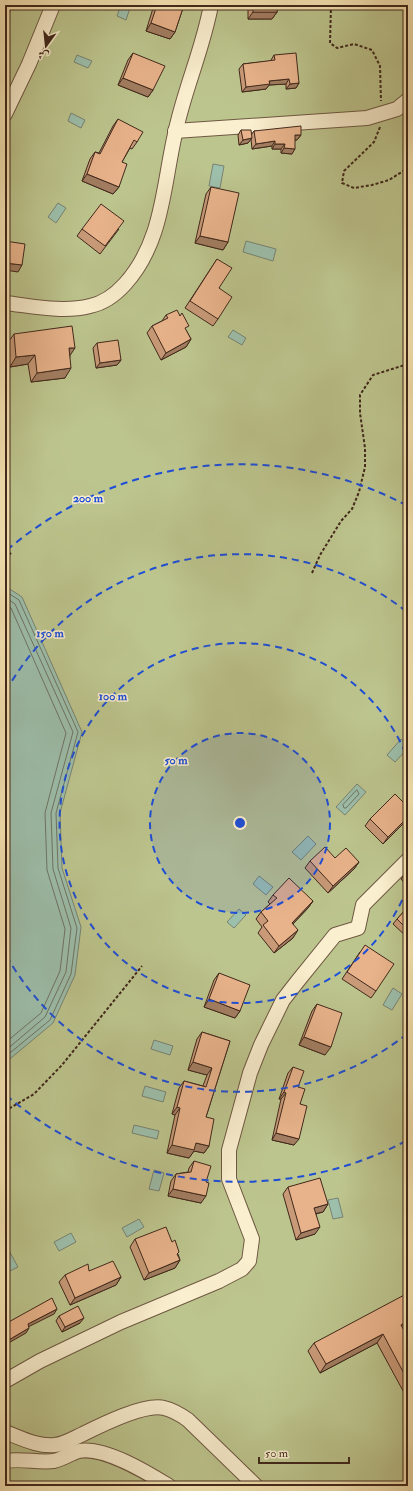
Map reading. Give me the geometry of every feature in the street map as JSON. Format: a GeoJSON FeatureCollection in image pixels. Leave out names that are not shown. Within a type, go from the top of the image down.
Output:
{"type":"FeatureCollection","features":[{"type":"Feature","properties":{"kind":"street"},"geometry":{"type":"LineString","coordinates":[[5,114],[53,5]]}},
{"type":"Feature","properties":{"kind":"street"},"geometry":{"type":"LineString","coordinates":[[5,303],[72,308],[90,306],[116,293],[135,273],[151,246],[157,228],[175,131],[211,5]]}},
{"type":"Feature","properties":{"kind":"street"},"geometry":{"type":"LineString","coordinates":[[175,131],[367,118],[397,109],[408,100]]}},
{"type":"Feature","properties":{"kind":"street"},"geometry":{"type":"LineString","coordinates":[[5,1381],[121,1322],[219,1281],[242,1269],[249,1261],[252,1239],[229,1179],[229,1150],[250,1073],[259,1050],[283,1000],[308,968],[335,935],[358,928],[363,905],[408,860]]}},
{"type":"Feature","properties":{"kind":"street"},"geometry":{"type":"LineString","coordinates":[[5,1432],[38,1444],[55,1445],[68,1441],[108,1422],[144,1410],[163,1407],[177,1412],[188,1420],[256,1486]]}},
{"type":"Feature","properties":{"kind":"street"},"geometry":{"type":"LineString","coordinates":[[5,1461],[17,1459],[54,1461],[80,1451],[95,1451],[146,1472],[169,1486]]}},
{"type":"Feature","properties":{"kind":"path"},"geometry":{"type":"LineString","coordinates":[[312,573],[328,541],[341,521],[352,509],[359,492],[365,467],[365,448],[360,413],[360,395],[373,375],[408,364]]}},
{"type":"Feature","properties":{"kind":"path"},"geometry":{"type":"LineString","coordinates":[[5,549],[12,555]]}},
{"type":"Feature","properties":{"kind":"path"},"geometry":{"type":"LineString","coordinates":[[5,1111],[34,1094],[62,1066],[142,966]]}},
{"type":"Feature","properties":{"kind":"green space"},"geometry":{"type":"Polygon","coordinates":[[[5,5],[408,5],[408,1486],[5,1486],[5,5]]]}},
{"type":"Feature","properties":{"kind":"water"},"geometry":{"type":"Polygon","coordinates":[[[5,5],[13,5],[5,23],[5,5]]]}},
{"type":"Feature","properties":{"kind":"water"},"geometry":{"type":"Polygon","coordinates":[[[121,5],[131,5],[126,20],[117,16],[121,5]]]}},
{"type":"Feature","properties":{"kind":"water"},"geometry":{"type":"Polygon","coordinates":[[[77,55],[92,61],[88,68],[74,62],[77,55]]]}},
{"type":"Feature","properties":{"kind":"water"},"geometry":{"type":"Polygon","coordinates":[[[71,113],[85,120],[81,128],[68,121],[71,113]]]}},
{"type":"Feature","properties":{"kind":"water"},"geometry":{"type":"Polygon","coordinates":[[[213,164],[224,166],[220,188],[209,186],[213,164]]]}},
{"type":"Feature","properties":{"kind":"water"},"geometry":{"type":"Polygon","coordinates":[[[58,203],[66,208],[56,223],[48,217],[58,203]]]}},
{"type":"Feature","properties":{"kind":"water"},"geometry":{"type":"Polygon","coordinates":[[[246,241],[276,249],[273,261],[243,252],[246,241]]]}},
{"type":"Feature","properties":{"kind":"water"},"geometry":{"type":"Polygon","coordinates":[[[233,330],[246,338],[242,345],[228,337],[233,330]]]}},
{"type":"Feature","properties":{"kind":"water"},"geometry":{"type":"Polygon","coordinates":[[[5,586],[22,597],[82,732],[60,813],[62,868],[81,927],[75,975],[53,1023],[5,1063],[5,586]]]}},
{"type":"Feature","properties":{"kind":"water"},"geometry":{"type":"Polygon","coordinates":[[[401,739],[408,746],[408,748],[395,762],[387,755],[401,739]]]}},
{"type":"Feature","properties":{"kind":"water"},"geometry":{"type":"Polygon","coordinates":[[[357,784],[366,792],[345,815],[336,807],[357,784]]]}},
{"type":"Feature","properties":{"kind":"water"},"geometry":{"type":"Polygon","coordinates":[[[308,836],[316,844],[301,860],[292,852],[308,836]]]}},
{"type":"Feature","properties":{"kind":"water"},"geometry":{"type":"Polygon","coordinates":[[[259,876],[273,887],[266,895],[253,884],[259,876]]]}},
{"type":"Feature","properties":{"kind":"water"},"geometry":{"type":"Polygon","coordinates":[[[239,909],[246,915],[234,928],[227,922],[239,909]]]}},
{"type":"Feature","properties":{"kind":"water"},"geometry":{"type":"Polygon","coordinates":[[[393,988],[402,994],[392,1010],[383,1005],[393,988]]]}},
{"type":"Feature","properties":{"kind":"water"},"geometry":{"type":"Polygon","coordinates":[[[154,1040],[173,1046],[170,1055],[151,1049],[154,1040]]]}},
{"type":"Feature","properties":{"kind":"water"},"geometry":{"type":"Polygon","coordinates":[[[145,1086],[166,1092],[163,1102],[142,1096],[145,1086]]]}},
{"type":"Feature","properties":{"kind":"water"},"geometry":{"type":"Polygon","coordinates":[[[134,1125],[159,1131],[157,1139],[132,1133],[134,1125]]]}},
{"type":"Feature","properties":{"kind":"water"},"geometry":{"type":"Polygon","coordinates":[[[154,1170],[164,1173],[159,1191],[149,1189],[154,1170]]]}},
{"type":"Feature","properties":{"kind":"water"},"geometry":{"type":"Polygon","coordinates":[[[338,1198],[343,1217],[333,1219],[328,1200],[338,1198]]]}},
{"type":"Feature","properties":{"kind":"water"},"geometry":{"type":"Polygon","coordinates":[[[139,1219],[144,1227],[127,1237],[122,1228],[139,1219]]]}},
{"type":"Feature","properties":{"kind":"water"},"geometry":{"type":"Polygon","coordinates":[[[71,1233],[76,1242],[59,1251],[54,1242],[71,1233]]]}},
{"type":"Feature","properties":{"kind":"water"},"geometry":{"type":"Polygon","coordinates":[[[7,1247],[18,1267],[10,1271],[5,1262],[5,1248],[7,1247]]]}},
{"type":"Feature","properties":{"kind":"building"},"geometry":{"type":"Polygon","coordinates":[[[157,5],[184,5],[175,32],[151,23],[157,5]]]}},
{"type":"Feature","properties":{"kind":"building"},"geometry":{"type":"Polygon","coordinates":[[[253,5],[277,5],[277,12],[253,12],[253,5]]]}},
{"type":"Feature","properties":{"kind":"building"},"geometry":{"type":"Polygon","coordinates":[[[133,53],[165,66],[153,90],[123,78],[133,53]]]}},
{"type":"Feature","properties":{"kind":"building"},"geometry":{"type":"Polygon","coordinates":[[[296,53],[299,83],[290,84],[289,79],[269,81],[270,84],[246,87],[243,64],[275,60],[274,55],[296,53]]]}},
{"type":"Feature","properties":{"kind":"building"},"geometry":{"type":"Polygon","coordinates":[[[118,119],[143,132],[137,142],[134,140],[122,162],[127,164],[119,187],[87,174],[95,152],[100,154],[118,119]]]}},
{"type":"Feature","properties":{"kind":"building"},"geometry":{"type":"Polygon","coordinates":[[[301,126],[301,135],[295,135],[295,149],[284,148],[285,144],[275,144],[275,141],[256,144],[254,131],[301,126]]]}},
{"type":"Feature","properties":{"kind":"building"},"geometry":{"type":"Polygon","coordinates":[[[241,130],[251,130],[252,138],[243,140],[241,130]]]}},
{"type":"Feature","properties":{"kind":"building"},"geometry":{"type":"Polygon","coordinates":[[[211,187],[239,193],[228,242],[200,236],[211,187]]]}},
{"type":"Feature","properties":{"kind":"building"},"geometry":{"type":"Polygon","coordinates":[[[101,204],[124,221],[105,246],[82,229],[101,204]]]}},
{"type":"Feature","properties":{"kind":"building"},"geometry":{"type":"Polygon","coordinates":[[[5,241],[25,244],[22,265],[5,263],[5,241]]]}},
{"type":"Feature","properties":{"kind":"building"},"geometry":{"type":"Polygon","coordinates":[[[217,259],[232,268],[219,288],[232,297],[218,319],[190,301],[217,259]]]}},
{"type":"Feature","properties":{"kind":"building"},"geometry":{"type":"Polygon","coordinates":[[[177,310],[180,316],[182,313],[189,326],[185,328],[191,339],[166,353],[152,326],[168,318],[166,315],[177,310]]]}},
{"type":"Feature","properties":{"kind":"building"},"geometry":{"type":"Polygon","coordinates":[[[72,326],[75,348],[69,348],[71,368],[37,373],[35,355],[16,357],[14,334],[72,326]]]}},
{"type":"Feature","properties":{"kind":"building"},"geometry":{"type":"Polygon","coordinates":[[[118,340],[121,360],[100,363],[97,343],[118,340]]]}},
{"type":"Feature","properties":{"kind":"building"},"geometry":{"type":"Polygon","coordinates":[[[395,794],[408,807],[408,817],[388,837],[370,819],[395,794]]]}},
{"type":"Feature","properties":{"kind":"building"},"geometry":{"type":"Polygon","coordinates":[[[325,847],[335,858],[346,848],[359,862],[333,886],[310,861],[325,847]]]}},
{"type":"Feature","properties":{"kind":"building"},"geometry":{"type":"Polygon","coordinates":[[[408,870],[408,878],[404,874],[408,870]]]}},
{"type":"Feature","properties":{"kind":"building"},"geometry":{"type":"Polygon","coordinates":[[[289,878],[313,901],[292,923],[298,930],[279,946],[263,925],[268,921],[261,912],[277,898],[273,895],[289,878]]]}},
{"type":"Feature","properties":{"kind":"building"},"geometry":{"type":"Polygon","coordinates":[[[408,907],[408,930],[397,919],[408,907]]]}},
{"type":"Feature","properties":{"kind":"building"},"geometry":{"type":"Polygon","coordinates":[[[365,945],[394,964],[376,991],[347,972],[365,945]]]}},
{"type":"Feature","properties":{"kind":"building"},"geometry":{"type":"Polygon","coordinates":[[[219,973],[250,985],[240,1011],[209,999],[219,973]]]}},
{"type":"Feature","properties":{"kind":"building"},"geometry":{"type":"Polygon","coordinates":[[[317,1004],[342,1013],[331,1047],[304,1037],[317,1004]]]}},
{"type":"Feature","properties":{"kind":"building"},"geometry":{"type":"Polygon","coordinates":[[[202,1032],[230,1041],[206,1117],[214,1119],[209,1146],[196,1143],[194,1150],[172,1145],[180,1108],[177,1107],[184,1081],[206,1087],[212,1068],[193,1062],[202,1032]]]}},
{"type":"Feature","properties":{"kind":"building"},"geometry":{"type":"Polygon","coordinates":[[[293,1067],[304,1071],[298,1087],[305,1089],[300,1104],[307,1106],[299,1139],[276,1133],[286,1093],[284,1092],[293,1067]]]}},
{"type":"Feature","properties":{"kind":"building"},"geometry":{"type":"Polygon","coordinates":[[[194,1161],[211,1166],[206,1182],[209,1183],[206,1196],[173,1189],[176,1174],[191,1172],[194,1161]]]}},
{"type":"Feature","properties":{"kind":"building"},"geometry":{"type":"Polygon","coordinates":[[[320,1178],[328,1204],[314,1208],[320,1227],[301,1233],[288,1187],[320,1178]]]}},
{"type":"Feature","properties":{"kind":"building"},"geometry":{"type":"Polygon","coordinates":[[[166,1227],[172,1242],[175,1240],[179,1252],[177,1254],[180,1260],[149,1273],[135,1239],[166,1227]]]}},
{"type":"Feature","properties":{"kind":"building"},"geometry":{"type":"Polygon","coordinates":[[[113,1261],[121,1277],[75,1298],[65,1275],[88,1264],[89,1271],[113,1261]]]}},
{"type":"Feature","properties":{"kind":"building"},"geometry":{"type":"Polygon","coordinates":[[[408,1293],[408,1321],[401,1325],[408,1338],[408,1381],[383,1334],[326,1364],[314,1343],[408,1293]]]}},
{"type":"Feature","properties":{"kind":"building"},"geometry":{"type":"Polygon","coordinates":[[[52,1298],[57,1309],[28,1324],[29,1328],[7,1341],[5,1337],[5,1324],[52,1298]]]}},
{"type":"Feature","properties":{"kind":"building"},"geometry":{"type":"Polygon","coordinates":[[[78,1306],[84,1318],[65,1327],[59,1316],[78,1306]]]}}]}
